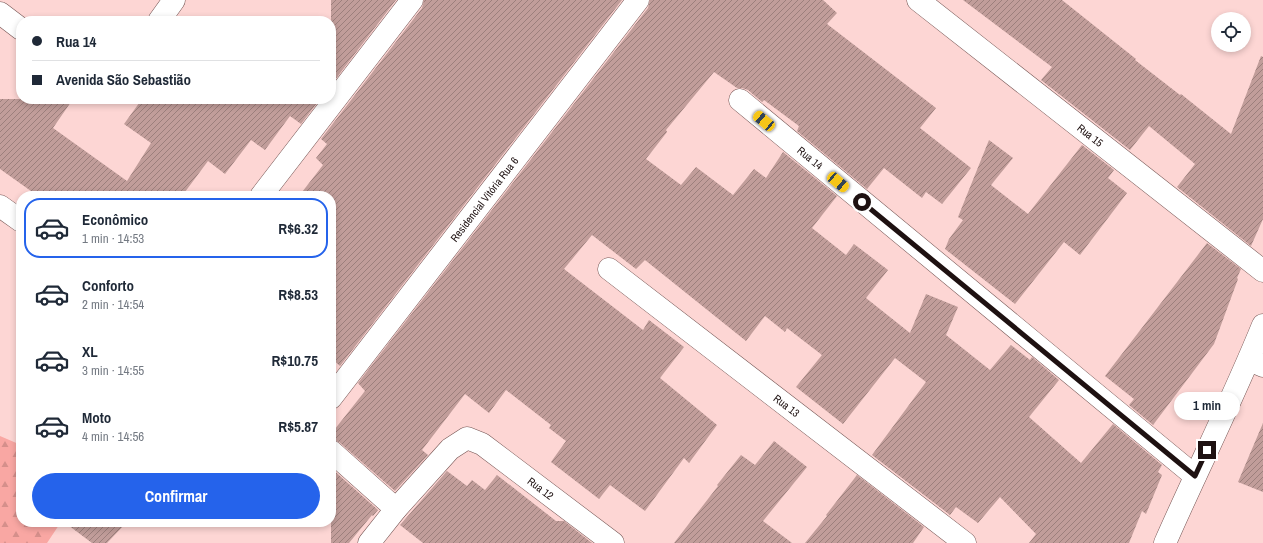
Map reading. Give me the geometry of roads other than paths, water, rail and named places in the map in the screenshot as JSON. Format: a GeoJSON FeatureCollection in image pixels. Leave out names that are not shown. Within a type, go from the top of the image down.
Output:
{"type":"FeatureCollection","features":[{"type":"Feature","properties":{"kind":"street"},"geometry":{"type":"LineString","coordinates":[[163,16],[174,0]]}},
{"type":"Feature","properties":{"kind":"street"},"geometry":{"type":"LineString","coordinates":[[336,99],[412,0]]}},
{"type":"Feature","properties":{"kind":"street","name":"Residencial Vitória Rua 6"},"geometry":{"type":"LineString","coordinates":[[336,392],[638,0]]}},
{"type":"Feature","properties":{"kind":"street","name":"Rua 15"},"geometry":{"type":"LineString","coordinates":[[918,0],[1263,271]]}},
{"type":"Feature","properties":{"kind":"street"},"geometry":{"type":"LineString","coordinates":[[0,13],[16,24]]}},
{"type":"Feature","properties":{"kind":"street","name":"Rua 14"},"geometry":{"type":"LineString","coordinates":[[740,100],[1195,476]]}},
{"type":"Feature","properties":{"kind":"street"},"geometry":{"type":"LineString","coordinates":[[265,191],[332,104]]}},
{"type":"Feature","properties":{"kind":"street"},"geometry":{"type":"LineString","coordinates":[[0,206],[16,217]]}},
{"type":"Feature","properties":{"kind":"street","name":"Rua 13"},"geometry":{"type":"LineString","coordinates":[[609,269],[965,543]]}},
{"type":"Feature","properties":{"kind":"street"},"geometry":{"type":"LineString","coordinates":[[1165,543],[1195,476],[1256,363],[1263,325]]}},
{"type":"Feature","properties":{"kind":"street","name":"Rua 12"},"geometry":{"type":"LineString","coordinates":[[396,509],[450,449],[467,438],[482,444],[613,543]]}},
{"type":"Feature","properties":{"kind":"street"},"geometry":{"type":"LineString","coordinates":[[336,456],[396,509],[369,543]]}}]}
